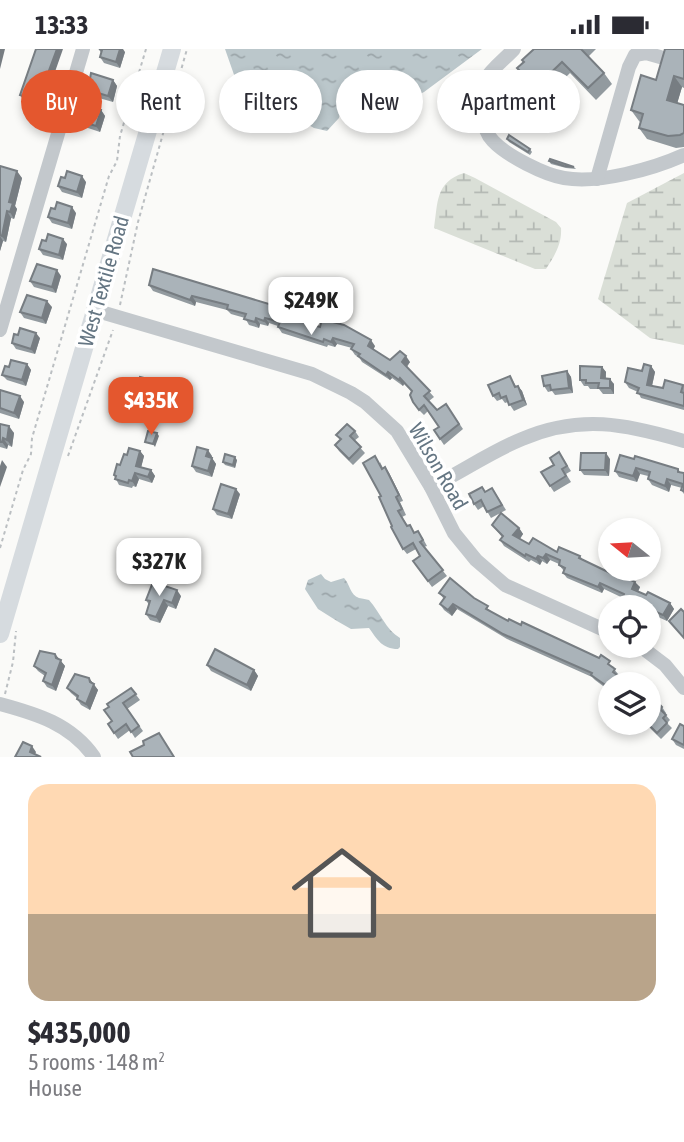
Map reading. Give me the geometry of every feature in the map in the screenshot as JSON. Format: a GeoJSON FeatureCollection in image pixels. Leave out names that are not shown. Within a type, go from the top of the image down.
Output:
{"type":"FeatureCollection","features":[{"type":"Feature","properties":{"kind":"main road","name":"West Textile Road"},"geometry":{"type":"LineString","coordinates":[[0,633],[94,310],[178,55]]}},
{"type":"Feature","properties":{"kind":"street"},"geometry":{"type":"LineString","coordinates":[[0,330],[83,49]]}},
{"type":"Feature","properties":{"kind":"street"},"geometry":{"type":"LineString","coordinates":[[514,49],[485,81],[480,109],[492,141],[533,168],[564,178],[597,179],[664,164],[684,155]]}},
{"type":"Feature","properties":{"kind":"street"},"geometry":{"type":"LineString","coordinates":[[597,179],[629,67],[635,55],[646,53],[660,57]]}},
{"type":"Feature","properties":{"kind":"street","name":"Wilson Road"},"geometry":{"type":"LineString","coordinates":[[94,310],[312,374],[351,393],[397,431],[431,487],[454,533],[476,560],[505,585],[598,627]]}},
{"type":"Feature","properties":{"kind":"street"},"geometry":{"type":"LineString","coordinates":[[431,487],[520,439],[573,424],[608,423],[640,428],[684,441]]}},
{"type":"Feature","properties":{"kind":"street"},"geometry":{"type":"LineString","coordinates":[[656,658],[684,688]]}},
{"type":"Feature","properties":{"kind":"street"},"geometry":{"type":"LineString","coordinates":[[0,704],[51,720],[86,746],[94,757]]}},
{"type":"Feature","properties":{"kind":"path"},"geometry":{"type":"LineString","coordinates":[[0,548],[23,470],[31,454],[35,426],[109,176],[117,161],[120,136],[146,49]]}},
{"type":"Feature","properties":{"kind":"path"},"geometry":{"type":"LineString","coordinates":[[119,309],[178,55],[187,49]]}},
{"type":"Feature","properties":{"kind":"green space"},"geometry":{"type":"Polygon","coordinates":[[[464,173],[556,222],[561,228],[559,244],[546,269],[535,269],[434,228],[443,188],[464,173]]]}},
{"type":"Feature","properties":{"kind":"green space"},"geometry":{"type":"Polygon","coordinates":[[[684,173],[684,345],[650,338],[598,299],[627,203],[684,173]]]}},
{"type":"Feature","properties":{"kind":"water"},"geometry":{"type":"Polygon","coordinates":[[[225,49],[482,49],[454,70],[437,70],[437,82],[423,93],[423,70],[336,70],[336,121],[327,131],[322,130],[322,70],[232,70],[225,49]]]}},
{"type":"Feature","properties":{"kind":"water"},"geometry":{"type":"Polygon","coordinates":[[[321,574],[331,582],[344,578],[356,597],[369,600],[400,638],[400,647],[388,647],[380,643],[369,628],[351,629],[318,609],[305,589],[308,580],[321,574]]]}},
{"type":"Feature","properties":{"kind":"building"},"geometry":{"type":"Polygon","coordinates":[[[36,49],[57,49],[49,70],[29,70],[36,49]]]}},
{"type":"Feature","properties":{"kind":"building"},"geometry":{"type":"Polygon","coordinates":[[[99,49],[120,49],[116,62],[100,57],[102,50],[99,49]]]}},
{"type":"Feature","properties":{"kind":"building"},"geometry":{"type":"Polygon","coordinates":[[[534,49],[581,49],[604,73],[588,88],[580,80],[580,70],[570,70],[562,62],[554,70],[519,70],[517,68],[524,62],[522,60],[534,49]]]}},
{"type":"Feature","properties":{"kind":"building"},"geometry":{"type":"Polygon","coordinates":[[[665,49],[684,49],[684,79],[674,76],[667,100],[684,105],[684,133],[680,135],[668,136],[639,128],[643,114],[631,110],[641,75],[656,80],[665,49]]]}},
{"type":"Feature","properties":{"kind":"building"},"geometry":{"type":"Polygon","coordinates":[[[102,76],[113,80],[108,96],[102,94],[102,76]]]}},
{"type":"Feature","properties":{"kind":"building"},"geometry":{"type":"Polygon","coordinates":[[[509,135],[530,149],[528,152],[507,139],[509,135]]]}},
{"type":"Feature","properties":{"kind":"building"},"geometry":{"type":"Polygon","coordinates":[[[550,159],[574,167],[549,161],[550,159]]]}},
{"type":"Feature","properties":{"kind":"building"},"geometry":{"type":"Polygon","coordinates":[[[0,166],[17,171],[9,202],[13,203],[10,212],[7,211],[2,236],[0,235],[0,166]]]}},
{"type":"Feature","properties":{"kind":"building"},"geometry":{"type":"Polygon","coordinates":[[[67,171],[82,176],[77,192],[58,186],[67,171]]]}},
{"type":"Feature","properties":{"kind":"building"},"geometry":{"type":"Polygon","coordinates":[[[57,202],[72,207],[68,223],[48,217],[57,202]]]}},
{"type":"Feature","properties":{"kind":"building"},"geometry":{"type":"Polygon","coordinates":[[[48,234],[63,239],[59,255],[39,249],[48,234]]]}},
{"type":"Feature","properties":{"kind":"building"},"geometry":{"type":"Polygon","coordinates":[[[37,264],[57,270],[52,287],[30,281],[37,264]]]}},
{"type":"Feature","properties":{"kind":"building"},"geometry":{"type":"Polygon","coordinates":[[[153,269],[302,314],[300,321],[320,327],[322,319],[344,325],[371,340],[368,346],[390,360],[400,351],[406,356],[402,362],[430,391],[424,396],[437,410],[446,404],[459,424],[440,439],[434,430],[439,427],[424,405],[419,410],[413,402],[410,395],[412,391],[400,378],[399,380],[388,372],[386,375],[358,356],[360,354],[351,349],[354,344],[333,338],[331,342],[324,339],[323,342],[278,327],[280,322],[265,318],[264,321],[256,318],[255,322],[244,319],[246,314],[227,309],[228,305],[192,296],[190,300],[149,285],[153,269]]]}},
{"type":"Feature","properties":{"kind":"building"},"geometry":{"type":"Polygon","coordinates":[[[27,295],[47,301],[42,318],[20,312],[27,295]]]}},
{"type":"Feature","properties":{"kind":"building"},"geometry":{"type":"Polygon","coordinates":[[[20,328],[36,333],[31,349],[12,343],[14,334],[18,335],[20,328]]]}},
{"type":"Feature","properties":{"kind":"building"},"geometry":{"type":"Polygon","coordinates":[[[11,360],[27,364],[22,380],[2,375],[11,360]]]}},
{"type":"Feature","properties":{"kind":"building"},"geometry":{"type":"Polygon","coordinates":[[[644,364],[651,366],[647,385],[663,388],[665,380],[683,385],[681,392],[684,393],[684,406],[637,393],[639,388],[625,382],[628,368],[642,371],[644,364]]]}},
{"type":"Feature","properties":{"kind":"building"},"geometry":{"type":"Polygon","coordinates":[[[580,366],[602,367],[601,378],[610,379],[610,388],[598,388],[599,383],[580,380],[580,366]]]}},
{"type":"Feature","properties":{"kind":"building"},"geometry":{"type":"Polygon","coordinates":[[[567,371],[569,388],[551,390],[550,385],[544,386],[542,376],[567,371]]]}},
{"type":"Feature","properties":{"kind":"building"},"geometry":{"type":"Polygon","coordinates":[[[510,376],[515,387],[518,386],[523,400],[509,405],[506,396],[501,398],[499,393],[493,396],[488,385],[510,376]]]}},
{"type":"Feature","properties":{"kind":"building"},"geometry":{"type":"Polygon","coordinates":[[[140,377],[152,380],[146,394],[136,391],[140,377]]]}},
{"type":"Feature","properties":{"kind":"building"},"geometry":{"type":"Polygon","coordinates":[[[0,390],[20,396],[14,413],[0,408],[0,390]]]}},
{"type":"Feature","properties":{"kind":"building"},"geometry":{"type":"Polygon","coordinates":[[[0,424],[9,426],[7,440],[3,438],[2,442],[0,442],[0,424]]]}},
{"type":"Feature","properties":{"kind":"building"},"geometry":{"type":"Polygon","coordinates":[[[347,424],[355,431],[350,436],[361,447],[349,459],[335,445],[341,439],[336,435],[347,424]]]}},
{"type":"Feature","properties":{"kind":"building"},"geometry":{"type":"Polygon","coordinates":[[[148,431],[157,433],[153,444],[145,442],[148,431]]]}},
{"type":"Feature","properties":{"kind":"building"},"geometry":{"type":"Polygon","coordinates":[[[197,447],[208,450],[206,456],[212,458],[208,471],[192,466],[197,447]]]}},
{"type":"Feature","properties":{"kind":"building"},"geometry":{"type":"Polygon","coordinates":[[[129,448],[140,451],[136,466],[151,470],[148,477],[135,473],[132,481],[129,480],[128,483],[115,479],[114,475],[117,464],[120,465],[129,448]]]}},
{"type":"Feature","properties":{"kind":"building"},"geometry":{"type":"Polygon","coordinates":[[[559,452],[567,466],[562,469],[566,476],[550,486],[541,472],[554,465],[550,458],[559,452]]]}},
{"type":"Feature","properties":{"kind":"building"},"geometry":{"type":"Polygon","coordinates":[[[581,453],[606,453],[605,470],[580,470],[581,453]]]}},
{"type":"Feature","properties":{"kind":"building"},"geometry":{"type":"Polygon","coordinates":[[[225,454],[235,457],[233,465],[223,462],[225,454]]]}},
{"type":"Feature","properties":{"kind":"building"},"geometry":{"type":"Polygon","coordinates":[[[620,455],[634,459],[635,456],[678,469],[678,472],[684,473],[684,491],[681,490],[683,484],[667,479],[665,486],[648,479],[650,472],[636,468],[633,476],[615,471],[620,455]]]}},
{"type":"Feature","properties":{"kind":"building"},"geometry":{"type":"Polygon","coordinates":[[[375,456],[382,469],[385,467],[399,495],[396,497],[402,509],[398,511],[414,533],[418,531],[423,540],[420,542],[443,570],[428,581],[413,561],[420,556],[413,543],[403,549],[391,527],[379,497],[381,496],[363,463],[375,456]]]}},
{"type":"Feature","properties":{"kind":"building"},"geometry":{"type":"Polygon","coordinates":[[[221,484],[236,489],[228,514],[213,509],[221,484]]]}},
{"type":"Feature","properties":{"kind":"building"},"geometry":{"type":"Polygon","coordinates":[[[482,487],[485,492],[492,488],[502,505],[487,512],[481,500],[474,504],[469,494],[482,487]]]}},
{"type":"Feature","properties":{"kind":"building"},"geometry":{"type":"Polygon","coordinates":[[[501,513],[519,528],[513,535],[529,544],[533,538],[557,552],[559,547],[580,556],[579,558],[598,567],[598,581],[633,581],[632,589],[646,595],[624,595],[600,583],[598,587],[563,573],[565,568],[559,565],[560,560],[546,554],[543,558],[538,556],[536,559],[526,554],[525,556],[500,540],[503,536],[492,525],[501,513]]]}},
{"type":"Feature","properties":{"kind":"building"},"geometry":{"type":"Polygon","coordinates":[[[450,578],[488,606],[486,609],[508,621],[509,619],[521,625],[522,622],[598,658],[606,658],[615,669],[613,672],[598,672],[598,680],[592,673],[503,634],[453,604],[448,610],[440,604],[445,597],[439,593],[450,578]]]}},
{"type":"Feature","properties":{"kind":"building"},"geometry":{"type":"Polygon","coordinates":[[[153,582],[177,590],[172,603],[164,600],[156,617],[146,614],[150,601],[146,600],[153,582]]]}},
{"type":"Feature","properties":{"kind":"building"},"geometry":{"type":"Polygon","coordinates":[[[661,598],[670,603],[661,614],[661,598]]]}},
{"type":"Feature","properties":{"kind":"building"},"geometry":{"type":"Polygon","coordinates":[[[681,609],[684,612],[684,638],[669,621],[681,609]]]}},
{"type":"Feature","properties":{"kind":"building"},"geometry":{"type":"Polygon","coordinates":[[[215,649],[254,670],[247,685],[207,665],[215,649]]]}},
{"type":"Feature","properties":{"kind":"building"},"geometry":{"type":"Polygon","coordinates":[[[40,651],[55,654],[56,658],[61,660],[52,685],[43,681],[46,673],[34,666],[40,651]]]}},
{"type":"Feature","properties":{"kind":"building"},"geometry":{"type":"Polygon","coordinates":[[[75,674],[89,678],[94,684],[86,704],[67,688],[75,674]]]}},
{"type":"Feature","properties":{"kind":"building"},"geometry":{"type":"Polygon","coordinates":[[[131,688],[136,694],[123,703],[139,726],[131,732],[126,724],[114,733],[108,724],[112,721],[104,710],[109,707],[107,704],[131,688]]]}},
{"type":"Feature","properties":{"kind":"building"},"geometry":{"type":"Polygon","coordinates":[[[661,710],[666,715],[663,718],[667,723],[661,729],[661,710]]]}},
{"type":"Feature","properties":{"kind":"building"},"geometry":{"type":"Polygon","coordinates":[[[680,724],[684,726],[684,745],[672,739],[680,724]]]}},
{"type":"Feature","properties":{"kind":"building"},"geometry":{"type":"Polygon","coordinates":[[[159,733],[174,757],[133,757],[130,752],[159,733]]]}},
{"type":"Feature","properties":{"kind":"building"},"geometry":{"type":"Polygon","coordinates":[[[23,742],[32,746],[30,752],[41,757],[15,757],[23,742]]]}}]}
